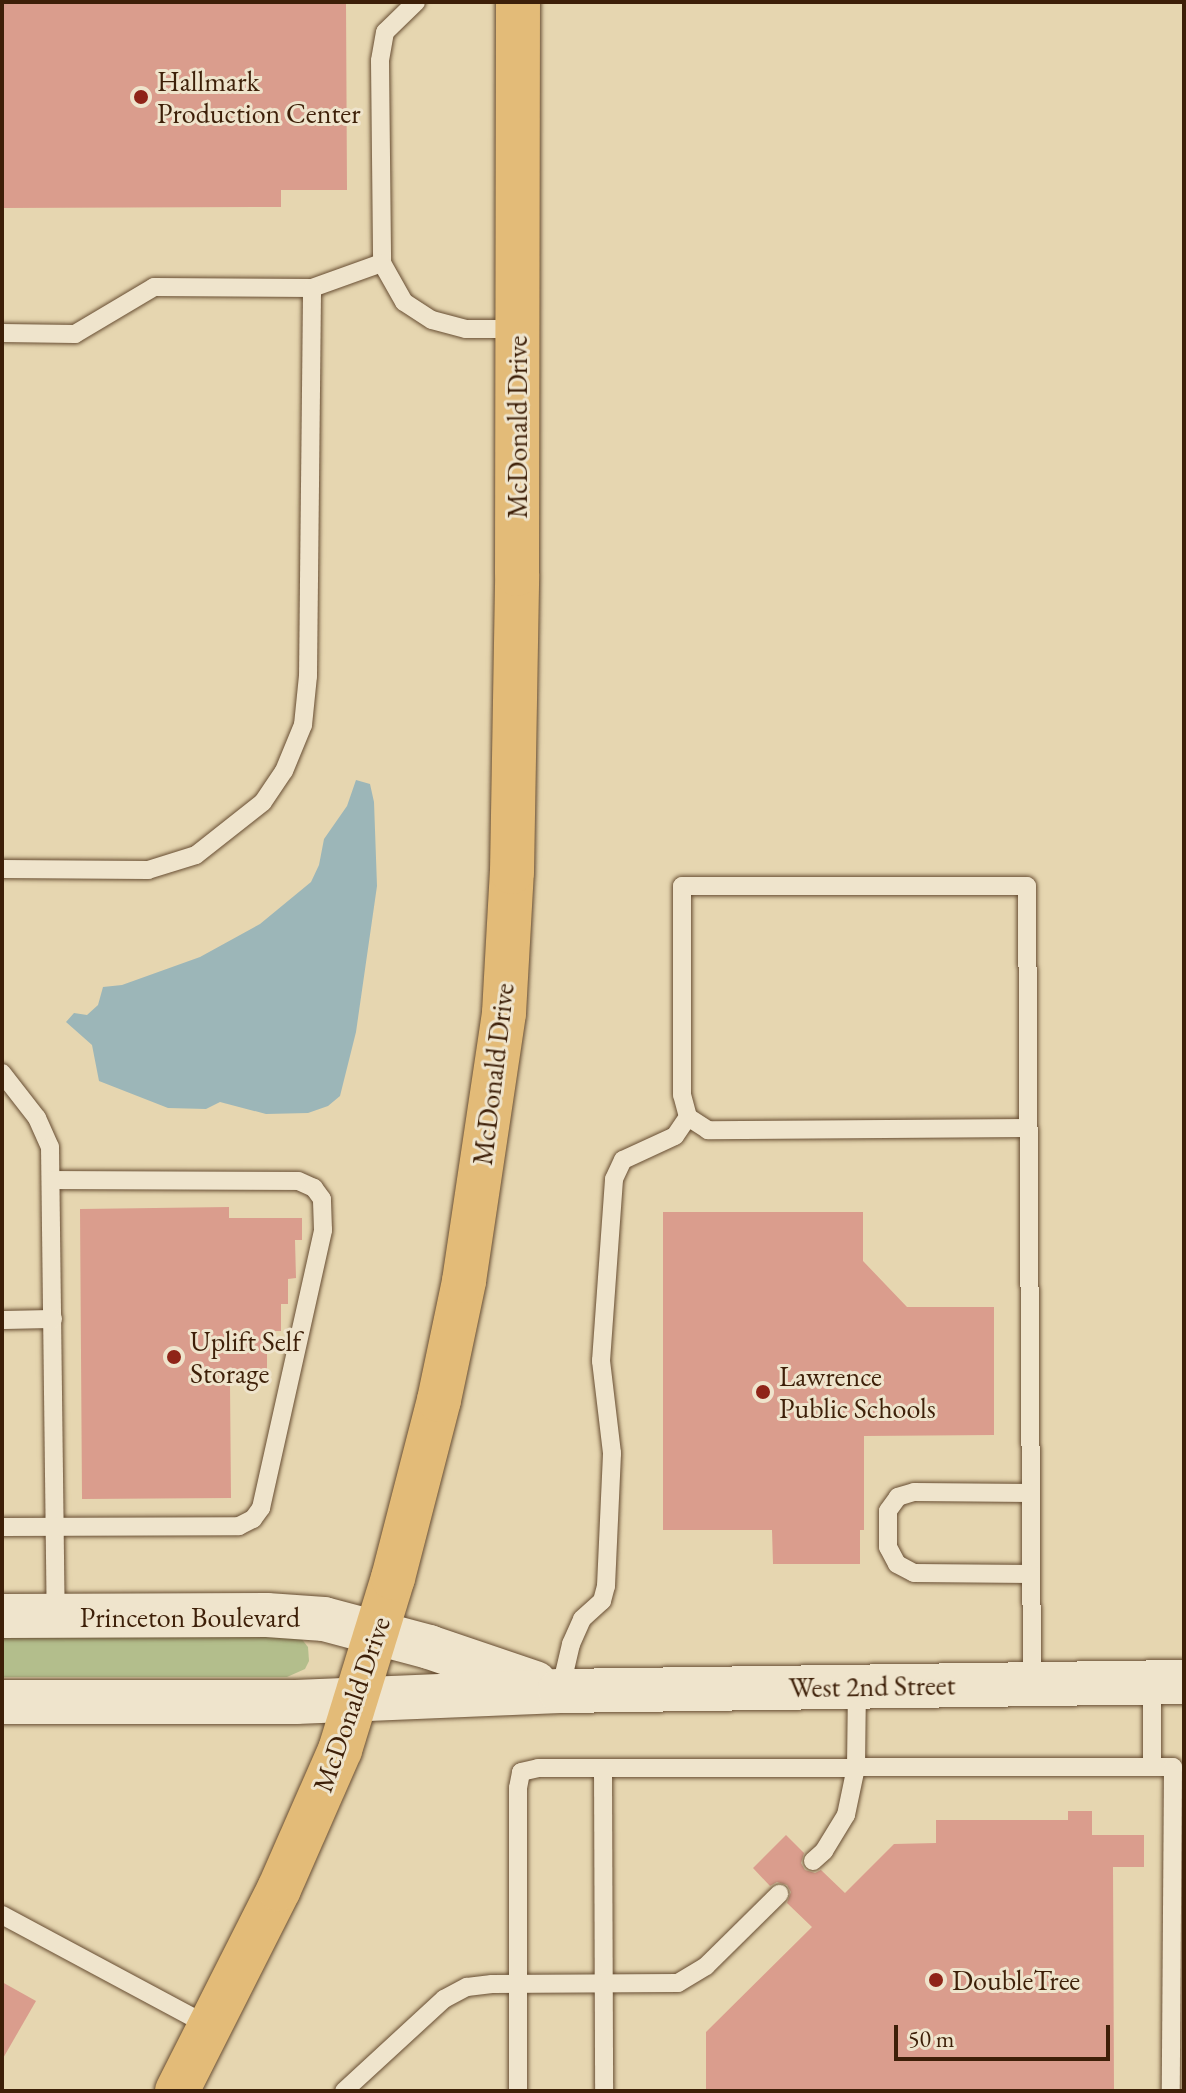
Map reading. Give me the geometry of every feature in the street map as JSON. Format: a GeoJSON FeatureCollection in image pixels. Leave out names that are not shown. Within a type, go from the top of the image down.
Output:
{"type":"FeatureCollection","features":[{"type":"Feature","properties":{"kind":"highway","name":"McDonald Drive"},"geometry":{"type":"LineString","coordinates":[[188,2088],[211,2027],[279,1889],[340,1750],[376,1632],[439,1400],[461,1296],[504,1013],[512,872],[518,2]]}},
{"type":"Feature","properties":{"kind":"street","name":"Princeton Boulevard"},"geometry":{"type":"LineString","coordinates":[[2,1616],[279,1616],[324,1619],[376,1632]]}},
{"type":"Feature","properties":{"kind":"street","name":"West 2nd Street"},"geometry":{"type":"LineString","coordinates":[[376,1632],[560,1691]]}},
{"type":"Feature","properties":{"kind":"street","name":"West 2nd Street"},"geometry":{"type":"LineString","coordinates":[[355,1700],[560,1691],[1168,1682]]}},
{"type":"Feature","properties":{"kind":"street"},"geometry":{"type":"LineString","coordinates":[[2,1702],[355,1700]]}},
{"type":"Feature","properties":{"kind":"lane"},"geometry":{"type":"LineString","coordinates":[[416,2],[402,12],[385,32],[380,61],[382,263],[404,302],[432,320],[466,329],[518,329]]}},
{"type":"Feature","properties":{"kind":"lane"},"geometry":{"type":"LineString","coordinates":[[2,333],[75,334],[154,287],[312,288],[382,263]]}},
{"type":"Feature","properties":{"kind":"lane"},"geometry":{"type":"LineString","coordinates":[[2,869],[148,870],[196,855],[263,802],[284,771],[303,725],[308,676],[312,288]]}},
{"type":"Feature","properties":{"kind":"lane"},"geometry":{"type":"LineString","coordinates":[[1028,1128],[708,1130],[688,1117],[682,1095],[682,886],[1027,886],[1032,1682]]}},
{"type":"Feature","properties":{"kind":"lane"},"geometry":{"type":"LineString","coordinates":[[2,1073],[45,1131],[52,1180],[56,1616]]}},
{"type":"Feature","properties":{"kind":"lane"},"geometry":{"type":"LineString","coordinates":[[560,1691],[571,1644],[582,1619],[602,1601],[606,1586],[612,1453],[601,1361],[614,1179],[623,1160],[675,1136],[688,1117]]}},
{"type":"Feature","properties":{"kind":"lane"},"geometry":{"type":"LineString","coordinates":[[2,1527],[239,1526],[253,1519],[261,1508],[323,1230],[322,1199],[314,1188],[298,1181],[52,1180]]}},
{"type":"Feature","properties":{"kind":"lane"},"geometry":{"type":"LineString","coordinates":[[2,1320],[53,1319]]}},
{"type":"Feature","properties":{"kind":"lane"},"geometry":{"type":"LineString","coordinates":[[1031,1493],[914,1492],[898,1497],[888,1511],[888,1547],[897,1564],[914,1573],[1031,1574]]}},
{"type":"Feature","properties":{"kind":"lane"},"geometry":{"type":"LineString","coordinates":[[1152,1767],[1168,1682]]}},
{"type":"Feature","properties":{"kind":"lane"},"geometry":{"type":"LineString","coordinates":[[813,1861],[824,1851],[846,1815],[856,1767],[857,1687]]}},
{"type":"Feature","properties":{"kind":"lane"},"geometry":{"type":"LineString","coordinates":[[518,2091],[518,1788],[521,1772],[538,1768],[1173,1767],[1171,2091]]}},
{"type":"Feature","properties":{"kind":"lane"},"geometry":{"type":"LineString","coordinates":[[603,1768],[604,2091]]}},
{"type":"Feature","properties":{"kind":"lane"},"geometry":{"type":"LineString","coordinates":[[344,2091],[444,1999],[467,1987],[678,1983],[706,1966],[779,1894]]}},
{"type":"Feature","properties":{"kind":"lane"},"geometry":{"type":"LineString","coordinates":[[2,1915],[211,2027]]}},
{"type":"Feature","properties":{"kind":"green space"},"geometry":{"type":"Polygon","coordinates":[[[2,1634],[300,1637],[308,1647],[309,1661],[305,1669],[287,1677],[2,1677],[2,1634]]]}},
{"type":"Feature","properties":{"kind":"water"},"geometry":{"type":"Polygon","coordinates":[[[356,780],[370,784],[374,802],[377,886],[356,1032],[340,1096],[328,1106],[308,1113],[266,1114],[220,1102],[206,1109],[168,1108],[99,1081],[92,1045],[66,1022],[74,1013],[87,1015],[98,1005],[103,987],[122,985],[200,957],[260,924],[311,882],[319,865],[324,839],[347,806],[356,780]]]}},
{"type":"Feature","properties":{"kind":"building","name":"Hallmark Production Center"},"geometry":{"type":"Polygon","coordinates":[[[2,2],[346,2],[347,190],[281,190],[281,207],[2,208],[2,2]]]}},
{"type":"Feature","properties":{"kind":"building","name":"Uplift Self Storage"},"geometry":{"type":"Polygon","coordinates":[[[229,1207],[229,1218],[302,1218],[302,1240],[295,1240],[296,1278],[288,1279],[288,1304],[281,1304],[281,1331],[267,1331],[267,1384],[230,1384],[231,1498],[82,1499],[80,1209],[229,1207]]]}},
{"type":"Feature","properties":{"kind":"building","name":"Lawrence Public Schools"},"geometry":{"type":"Polygon","coordinates":[[[663,1212],[863,1212],[863,1261],[907,1307],[994,1307],[994,1435],[864,1436],[864,1530],[860,1530],[860,1564],[773,1564],[772,1530],[663,1530],[663,1212]]]}},
{"type":"Feature","properties":{"kind":"building","name":"DoubleTree"},"geometry":{"type":"Polygon","coordinates":[[[1068,1811],[1092,1811],[1092,1835],[1144,1835],[1144,1867],[1113,1867],[1114,2091],[706,2091],[706,2032],[812,1927],[787,1903],[791,1892],[787,1885],[777,1882],[770,1886],[753,1868],[786,1835],[804,1853],[801,1863],[805,1870],[815,1873],[821,1870],[845,1893],[894,1844],[936,1843],[936,1820],[1068,1820],[1068,1811]]]}},
{"type":"Feature","properties":{"kind":"building"},"geometry":{"type":"Polygon","coordinates":[[[2,1982],[36,2001],[2,2060],[2,1982]]]}},
{"type":"Feature","properties":{"kind":"place","name":"Hallmark Production Center"},"geometry":{"type":"Point","coordinates":[141,97]}},
{"type":"Feature","properties":{"kind":"place","name":"Uplift Self Storage"},"geometry":{"type":"Point","coordinates":[174,1357]}},
{"type":"Feature","properties":{"kind":"place","name":"Lawrence Public Schools"},"geometry":{"type":"Point","coordinates":[763,1392]}},
{"type":"Feature","properties":{"kind":"place","name":"DoubleTree"},"geometry":{"type":"Point","coordinates":[936,1980]}}]}
